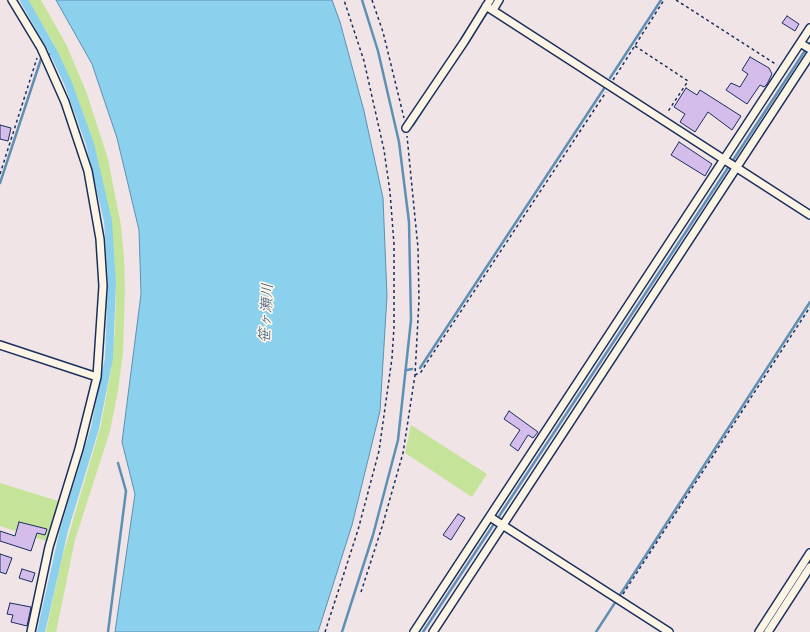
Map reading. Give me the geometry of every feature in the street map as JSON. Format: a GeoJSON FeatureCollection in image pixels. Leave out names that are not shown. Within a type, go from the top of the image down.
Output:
{"type":"FeatureCollection","features":[{"type":"Feature","properties":{"kind":"street"},"geometry":{"type":"LineString","coordinates":[[12,0],[41,48],[65,102],[88,172],[100,239],[103,286],[97,377],[79,449],[49,547],[31,632]]}},
{"type":"Feature","properties":{"kind":"street"},"geometry":{"type":"LineString","coordinates":[[406,128],[489,7],[499,0]]}},
{"type":"Feature","properties":{"kind":"street"},"geometry":{"type":"LineString","coordinates":[[489,7],[810,215]]}},
{"type":"Feature","properties":{"kind":"street"},"geometry":{"type":"LineString","coordinates":[[433,632],[496,521],[807,48],[810,28]]}},
{"type":"Feature","properties":{"kind":"street"},"geometry":{"type":"LineString","coordinates":[[414,632],[496,521],[730,163],[783,69],[807,48]]}},
{"type":"Feature","properties":{"kind":"street"},"geometry":{"type":"LineString","coordinates":[[0,345],[97,377]]}},
{"type":"Feature","properties":{"kind":"street"},"geometry":{"type":"LineString","coordinates":[[496,521],[669,632]]}},
{"type":"Feature","properties":{"kind":"street"},"geometry":{"type":"LineString","coordinates":[[759,632],[810,553]]}},
{"type":"Feature","properties":{"kind":"street"},"geometry":{"type":"LineString","coordinates":[[768,632],[810,567]]}},
{"type":"Feature","properties":{"kind":"path"},"geometry":{"type":"LineString","coordinates":[[326,632],[358,530],[379,451],[386,410],[394,327],[394,244],[390,192],[384,150],[364,61],[344,0]]}},
{"type":"Feature","properties":{"kind":"path"},"geometry":{"type":"LineString","coordinates":[[361,592],[382,527],[403,453],[415,375],[419,300],[418,248],[406,128],[385,38],[372,0]]}},
{"type":"Feature","properties":{"kind":"path"},"geometry":{"type":"LineString","coordinates":[[415,375],[420,372],[426,364],[664,0]]}},
{"type":"Feature","properties":{"kind":"path"},"geometry":{"type":"LineString","coordinates":[[676,0],[783,69]]}},
{"type":"Feature","properties":{"kind":"path"},"geometry":{"type":"LineString","coordinates":[[634,46],[688,81],[662,120]]}},
{"type":"Feature","properties":{"kind":"path"},"geometry":{"type":"LineString","coordinates":[[0,174],[41,48]]}},
{"type":"Feature","properties":{"kind":"path"},"geometry":{"type":"LineString","coordinates":[[618,599],[810,307]]}},
{"type":"Feature","properties":{"kind":"green space"},"geometry":{"type":"Polygon","coordinates":[[[28,0],[41,0],[66,44],[86,91],[108,159],[121,226],[124,257],[125,290],[123,352],[118,391],[110,431],[75,540],[56,632],[46,632],[61,561],[101,425],[111,370],[115,330],[116,290],[114,251],[109,215],[95,149],[74,88],[54,44],[28,0]]]}},
{"type":"Feature","properties":{"kind":"green space"},"geometry":{"type":"Polygon","coordinates":[[[411,425],[487,474],[472,497],[405,453],[411,425]]]}},
{"type":"Feature","properties":{"kind":"green space"},"geometry":{"type":"Polygon","coordinates":[[[0,483],[58,501],[46,541],[0,526],[0,483]]]}},
{"type":"Feature","properties":{"kind":"water","name":"笹ヶ瀬川"},"geometry":{"type":"Polygon","coordinates":[[[56,0],[332,0],[340,22],[364,111],[383,198],[387,296],[380,411],[352,525],[318,632],[115,632],[135,494],[122,442],[141,294],[139,230],[117,138],[92,64],[56,0]]]}},
{"type":"Feature","properties":{"kind":"building"},"geometry":{"type":"Polygon","coordinates":[[[787,16],[799,24],[795,31],[782,23],[787,16]]]}},
{"type":"Feature","properties":{"kind":"building"},"geometry":{"type":"Polygon","coordinates":[[[750,57],[769,68],[772,74],[767,84],[764,87],[760,85],[747,104],[726,90],[731,83],[740,87],[748,74],[742,70],[750,57]]]}},
{"type":"Feature","properties":{"kind":"building"},"geometry":{"type":"Polygon","coordinates":[[[686,88],[697,95],[700,90],[741,116],[732,130],[708,112],[695,132],[680,122],[685,114],[674,107],[686,88]]]}},
{"type":"Feature","properties":{"kind":"building"},"geometry":{"type":"Polygon","coordinates":[[[0,125],[11,128],[8,141],[0,139],[0,125]]]}},
{"type":"Feature","properties":{"kind":"building"},"geometry":{"type":"Polygon","coordinates":[[[679,142],[712,164],[705,176],[671,155],[679,142]]]}},
{"type":"Feature","properties":{"kind":"building"},"geometry":{"type":"Polygon","coordinates":[[[509,411],[538,432],[533,438],[528,435],[518,451],[510,445],[520,430],[504,419],[509,411]]]}},
{"type":"Feature","properties":{"kind":"building"},"geometry":{"type":"Polygon","coordinates":[[[458,514],[465,518],[451,540],[443,535],[458,514]]]}},
{"type":"Feature","properties":{"kind":"building"},"geometry":{"type":"Polygon","coordinates":[[[19,522],[47,529],[45,535],[37,533],[31,551],[0,541],[0,531],[15,536],[19,522]]]}},
{"type":"Feature","properties":{"kind":"building"},"geometry":{"type":"Polygon","coordinates":[[[0,554],[12,558],[6,574],[0,572],[0,554]]]}},
{"type":"Feature","properties":{"kind":"building"},"geometry":{"type":"Polygon","coordinates":[[[22,569],[35,573],[32,582],[19,578],[22,569]]]}},
{"type":"Feature","properties":{"kind":"building"},"geometry":{"type":"Polygon","coordinates":[[[10,603],[31,607],[27,626],[11,622],[13,615],[7,614],[10,603]]]}},
{"type":"Feature","properties":{"kind":"waterway"},"geometry":{"type":"LineString","coordinates":[[24,0],[54,53],[68,83],[90,144],[108,221],[112,283],[109,358],[95,428],[64,530],[41,632]]}},
{"type":"Feature","properties":{"kind":"waterway"},"geometry":{"type":"LineString","coordinates":[[342,632],[373,535],[398,440],[411,320],[409,222],[399,142],[378,51],[362,0]]}},
{"type":"Feature","properties":{"kind":"waterway"},"geometry":{"type":"LineString","coordinates":[[481,21],[495,0]]}},
{"type":"Feature","properties":{"kind":"waterway"},"geometry":{"type":"LineString","coordinates":[[610,78],[661,0]]}},
{"type":"Feature","properties":{"kind":"waterway"},"geometry":{"type":"LineString","coordinates":[[423,632],[810,43]]}},
{"type":"Feature","properties":{"kind":"waterway"},"geometry":{"type":"LineString","coordinates":[[50,54],[54,53]]}},
{"type":"Feature","properties":{"kind":"waterway"},"geometry":{"type":"LineString","coordinates":[[0,183],[41,59]]}},
{"type":"Feature","properties":{"kind":"waterway"},"geometry":{"type":"LineString","coordinates":[[420,368],[605,87]]}},
{"type":"Feature","properties":{"kind":"waterway"},"geometry":{"type":"LineString","coordinates":[[413,125],[429,100]]}},
{"type":"Feature","properties":{"kind":"waterway"},"geometry":{"type":"LineString","coordinates":[[596,632],[810,302]]}},
{"type":"Feature","properties":{"kind":"waterway"},"geometry":{"type":"LineString","coordinates":[[407,370],[412,369]]}},
{"type":"Feature","properties":{"kind":"waterway"},"geometry":{"type":"LineString","coordinates":[[108,632],[126,491],[118,463]]}},
{"type":"Feature","properties":{"kind":"waterway"},"geometry":{"type":"LineString","coordinates":[[807,566],[810,561]]}},
{"type":"Feature","properties":{"kind":"waterway"},"geometry":{"type":"LineString","coordinates":[[764,632],[770,622]]}}]}
